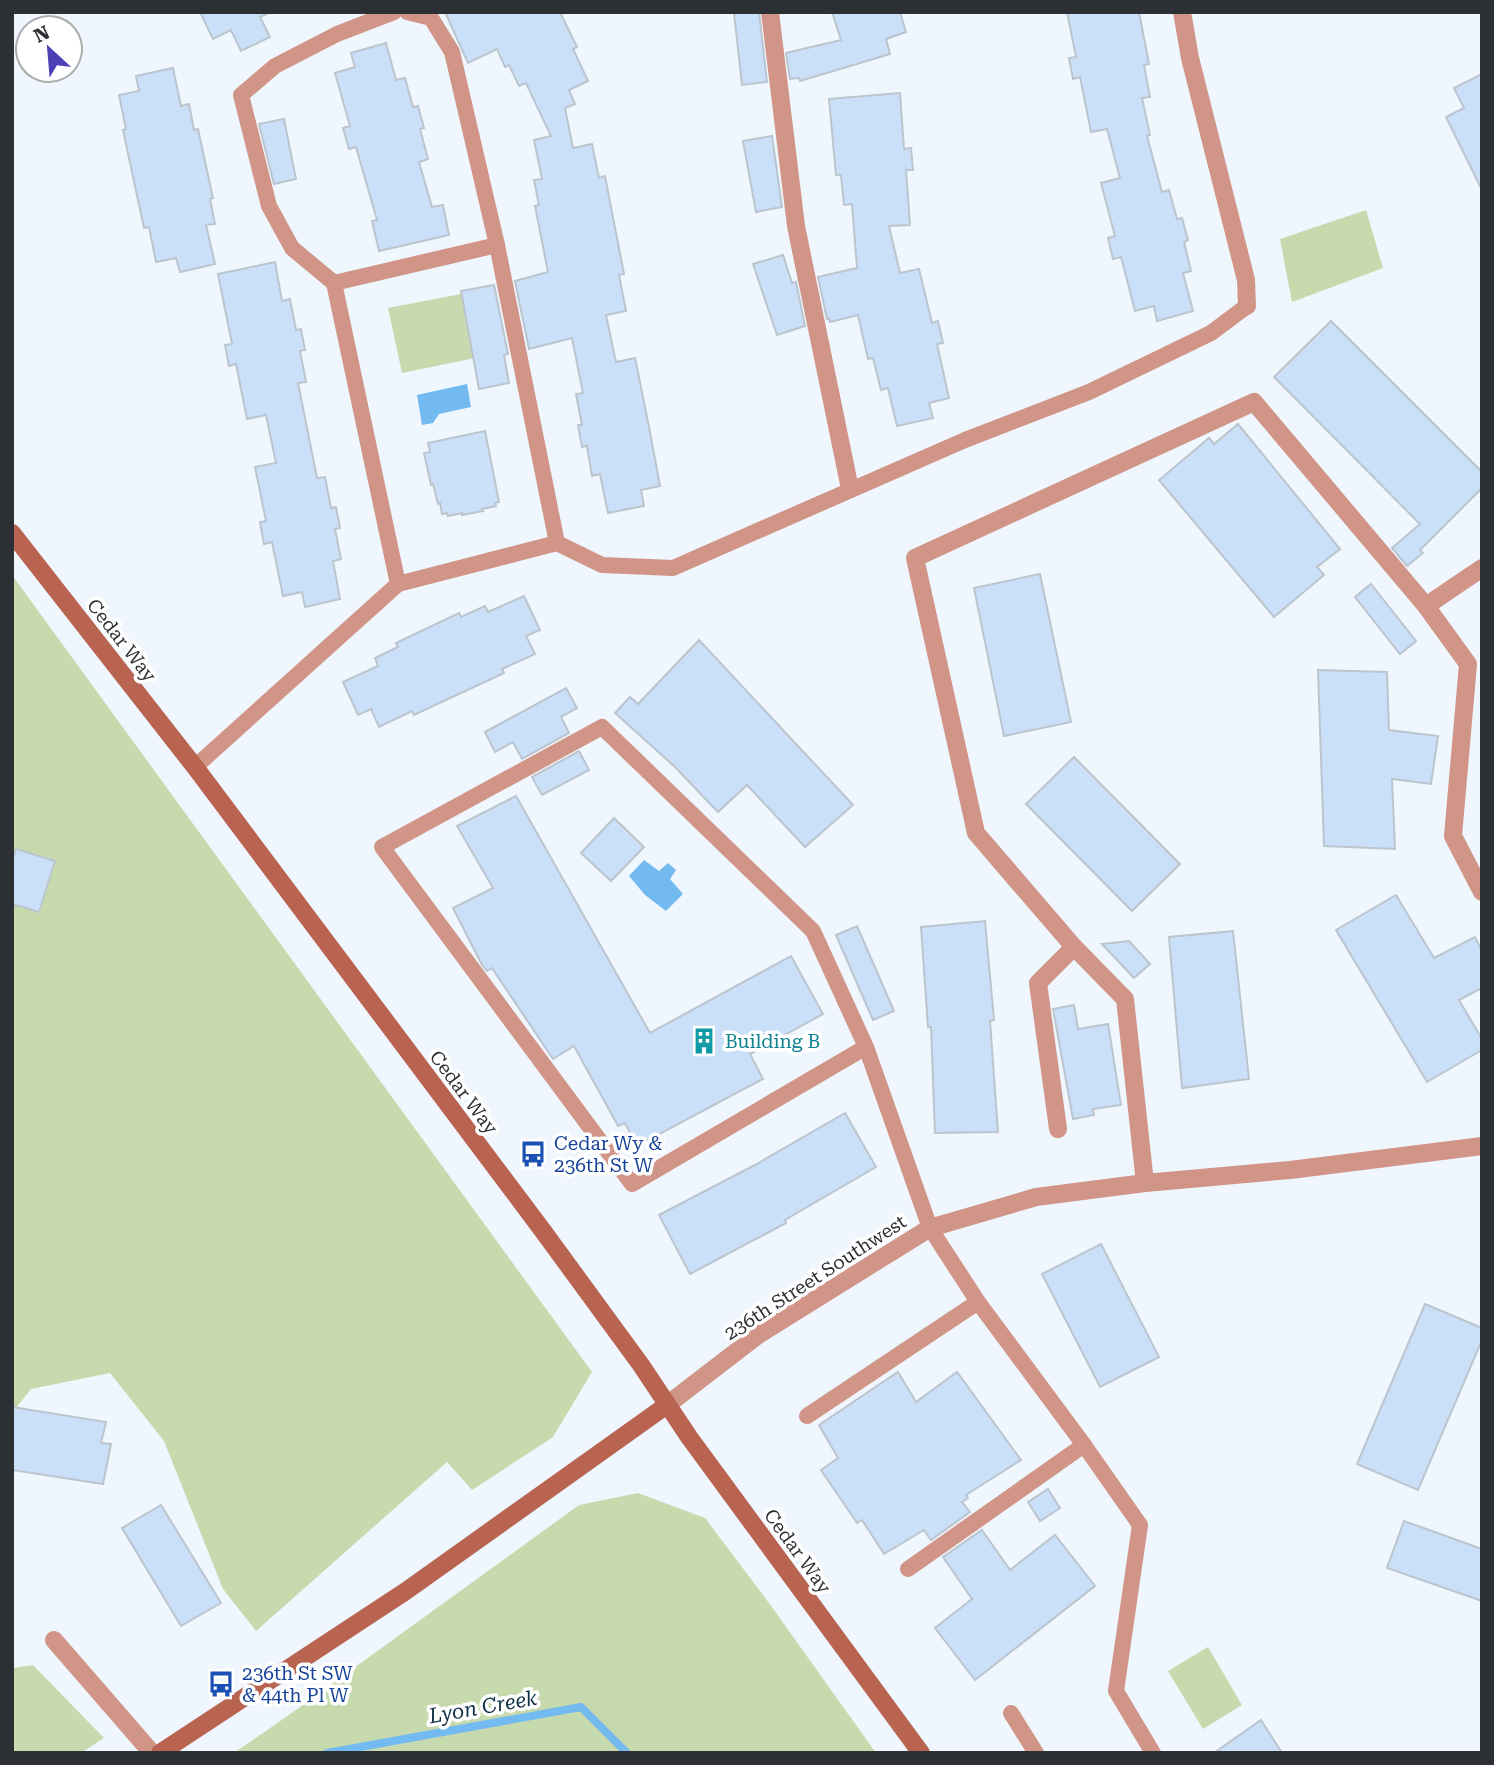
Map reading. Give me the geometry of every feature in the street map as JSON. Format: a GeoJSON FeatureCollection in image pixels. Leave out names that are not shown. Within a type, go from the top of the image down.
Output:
{"type":"FeatureCollection","features":[{"type":"Feature","properties":{"kind":"main road","name":"Cedar Way"},"geometry":{"type":"LineString","coordinates":[[12,533],[195,767],[543,1231],[921,1753]]}},
{"type":"Feature","properties":{"kind":"main road","name":"236th Street Southwest"},"geometry":{"type":"LineString","coordinates":[[160,1753],[406,1591],[667,1405]]}},
{"type":"Feature","properties":{"kind":"street"},"geometry":{"type":"LineString","coordinates":[[770,12],[796,226],[850,489]]}},
{"type":"Feature","properties":{"kind":"street"},"geometry":{"type":"LineString","coordinates":[[1182,12],[1190,58],[1243,267],[1247,306]]}},
{"type":"Feature","properties":{"kind":"street"},"geometry":{"type":"LineString","coordinates":[[1145,1183],[1125,999],[1074,947],[976,834],[915,558],[1254,402],[1426,606],[1468,664],[1453,836],[1482,892]]}},
{"type":"Feature","properties":{"kind":"street"},"geometry":{"type":"LineString","coordinates":[[1426,606],[1482,568]]}},
{"type":"Feature","properties":{"kind":"street"},"geometry":{"type":"LineString","coordinates":[[1058,1129],[1038,983],[1074,947]]}},
{"type":"Feature","properties":{"kind":"street","name":"236th Street Southwest"},"geometry":{"type":"LineString","coordinates":[[667,1405],[758,1335],[930,1228],[1036,1197],[1482,1146]]}},
{"type":"Feature","properties":{"kind":"street"},"geometry":{"type":"LineString","coordinates":[[54,1640],[152,1753]]}},
{"type":"Feature","properties":{"kind":"lane"},"geometry":{"type":"LineString","coordinates":[[394,12],[337,34],[275,66],[241,95],[269,206],[292,248],[334,283],[398,583]]}},
{"type":"Feature","properties":{"kind":"lane"},"geometry":{"type":"LineString","coordinates":[[407,12],[431,18],[452,52],[497,245],[557,543]]}},
{"type":"Feature","properties":{"kind":"lane"},"geometry":{"type":"LineString","coordinates":[[334,283],[497,245]]}},
{"type":"Feature","properties":{"kind":"lane"},"geometry":{"type":"LineString","coordinates":[[195,767],[398,583],[557,543],[602,565],[673,568],[965,440],[1089,392],[1211,333],[1247,306]]}},
{"type":"Feature","properties":{"kind":"lane"},"geometry":{"type":"LineString","coordinates":[[866,1047],[632,1184],[382,847],[602,727],[813,931],[866,1047],[930,1228],[978,1302],[1084,1444],[1140,1525],[1116,1691],[1153,1753]]}},
{"type":"Feature","properties":{"kind":"lane"},"geometry":{"type":"LineString","coordinates":[[807,1416],[978,1302]]}},
{"type":"Feature","properties":{"kind":"lane"},"geometry":{"type":"LineString","coordinates":[[908,1569],[1084,1444]]}},
{"type":"Feature","properties":{"kind":"lane"},"geometry":{"type":"LineString","coordinates":[[1010,1713],[1036,1753]]}},
{"type":"Feature","properties":{"kind":"green space"},"geometry":{"type":"Polygon","coordinates":[[[1366,210],[1383,268],[1292,302],[1280,239],[1366,210]]]}},
{"type":"Feature","properties":{"kind":"green space"},"geometry":{"type":"Polygon","coordinates":[[[461,294],[475,358],[402,373],[388,308],[461,294]]]}},
{"type":"Feature","properties":{"kind":"green space"},"geometry":{"type":"Polygon","coordinates":[[[12,575],[592,1372],[553,1437],[472,1490],[447,1462],[256,1631],[223,1589],[164,1441],[110,1373],[31,1389],[12,1413],[12,575]]]}},
{"type":"Feature","properties":{"kind":"green space"},"geometry":{"type":"Polygon","coordinates":[[[638,1493],[705,1518],[876,1753],[234,1753],[579,1505],[638,1493]]]}},
{"type":"Feature","properties":{"kind":"green space"},"geometry":{"type":"Polygon","coordinates":[[[1208,1647],[1242,1705],[1203,1729],[1168,1671],[1208,1647]]]}},
{"type":"Feature","properties":{"kind":"green space"},"geometry":{"type":"Polygon","coordinates":[[[33,1665],[104,1738],[81,1753],[12,1753],[12,1668],[33,1665]]]}},
{"type":"Feature","properties":{"kind":"water"},"geometry":{"type":"Polygon","coordinates":[[[467,384],[471,407],[439,414],[433,423],[422,425],[417,395],[467,384]]]}},
{"type":"Feature","properties":{"kind":"water"},"geometry":{"type":"Polygon","coordinates":[[[644,860],[659,871],[668,863],[676,870],[670,879],[683,894],[666,911],[645,895],[629,876],[644,860]]]}},
{"type":"Feature","properties":{"kind":"building"},"geometry":{"type":"Polygon","coordinates":[[[200,12],[271,12],[260,17],[270,37],[241,51],[231,30],[213,39],[200,12]]]}},
{"type":"Feature","properties":{"kind":"building"},"geometry":{"type":"Polygon","coordinates":[[[445,12],[560,12],[577,47],[573,49],[588,81],[569,90],[575,104],[565,108],[573,148],[592,144],[599,178],[605,176],[624,274],[619,275],[626,311],[606,315],[616,362],[635,358],[660,486],[641,490],[644,506],[608,513],[600,474],[592,476],[587,446],[582,447],[578,425],[582,425],[576,394],[583,393],[572,338],[529,349],[515,281],[548,272],[535,206],[539,205],[534,180],[542,179],[534,140],[551,136],[526,83],[519,86],[509,65],[505,67],[497,49],[468,63],[445,12]]]}},
{"type":"Feature","properties":{"kind":"building"},"geometry":{"type":"Polygon","coordinates":[[[759,12],[767,82],[742,85],[734,13],[759,12]]]}},
{"type":"Feature","properties":{"kind":"building"},"geometry":{"type":"Polygon","coordinates":[[[832,12],[900,12],[906,32],[886,39],[890,54],[800,81],[799,78],[790,79],[786,53],[841,40],[832,12]]]}},
{"type":"Feature","properties":{"kind":"building"},"geometry":{"type":"Polygon","coordinates":[[[1067,12],[1139,12],[1149,64],[1144,65],[1150,97],[1142,98],[1150,135],[1147,136],[1162,192],[1169,190],[1177,219],[1182,218],[1188,240],[1184,242],[1191,271],[1183,273],[1193,311],[1157,321],[1154,306],[1135,311],[1121,257],[1113,259],[1108,238],[1115,236],[1101,183],[1120,178],[1107,129],[1091,132],[1080,77],[1073,79],[1069,58],[1076,57],[1067,12]]]}},
{"type":"Feature","properties":{"kind":"building"},"geometry":{"type":"Polygon","coordinates":[[[386,43],[396,80],[405,78],[413,107],[418,106],[424,128],[420,129],[428,159],[419,162],[432,207],[443,205],[449,235],[379,251],[372,221],[377,220],[356,147],[349,149],[343,128],[350,126],[335,73],[355,67],[351,53],[386,43]]]}},
{"type":"Feature","properties":{"kind":"building"},"geometry":{"type":"Polygon","coordinates":[[[173,68],[181,106],[189,104],[194,130],[198,129],[213,198],[210,199],[215,224],[206,225],[215,264],[180,272],[176,258],[156,262],[149,227],[144,228],[123,130],[126,129],[119,95],[139,91],[136,76],[173,68]]]}},
{"type":"Feature","properties":{"kind":"building"},"geometry":{"type":"Polygon","coordinates":[[[1482,74],[1482,190],[1446,117],[1464,108],[1454,88],[1482,74]]]}},
{"type":"Feature","properties":{"kind":"building"},"geometry":{"type":"Polygon","coordinates":[[[900,93],[904,149],[911,148],[913,170],[906,170],[910,225],[889,226],[900,273],[919,269],[932,323],[938,321],[943,343],[937,344],[949,398],[929,403],[933,418],[897,426],[888,388],[881,390],[873,358],[868,359],[858,315],[830,322],[829,318],[827,319],[818,277],[857,268],[852,204],[844,205],[841,175],[836,175],[829,99],[900,93]]]}},
{"type":"Feature","properties":{"kind":"building"},"geometry":{"type":"Polygon","coordinates":[[[284,119],[296,179],[274,184],[259,124],[284,119]]]}},
{"type":"Feature","properties":{"kind":"building"},"geometry":{"type":"Polygon","coordinates":[[[772,136],[782,207],[756,212],[743,141],[772,136]]]}},
{"type":"Feature","properties":{"kind":"building"},"geometry":{"type":"Polygon","coordinates":[[[783,255],[792,283],[796,282],[805,326],[777,335],[753,264],[783,255]]]}},
{"type":"Feature","properties":{"kind":"building"},"geometry":{"type":"Polygon","coordinates":[[[275,262],[282,301],[290,299],[296,330],[301,329],[305,350],[300,351],[306,382],[298,383],[317,478],[325,477],[331,508],[336,507],[340,528],[335,529],[341,559],[333,561],[340,599],[305,607],[302,592],[283,596],[272,542],[264,544],[260,522],[266,521],[255,467],[276,463],[266,415],[247,419],[236,364],[229,366],[225,345],[232,344],[218,274],[275,262]]]}},
{"type":"Feature","properties":{"kind":"building"},"geometry":{"type":"Polygon","coordinates":[[[494,285],[508,354],[504,355],[509,383],[479,389],[461,291],[494,285]]]}},
{"type":"Feature","properties":{"kind":"building"},"geometry":{"type":"Polygon","coordinates":[[[1331,321],[1482,472],[1482,488],[1420,550],[1423,553],[1407,566],[1392,548],[1420,524],[1274,377],[1331,321]]]}},
{"type":"Feature","properties":{"kind":"building"},"geometry":{"type":"Polygon","coordinates":[[[1238,424],[1340,549],[1317,567],[1324,575],[1274,617],[1159,480],[1209,438],[1214,444],[1238,424]]]}},
{"type":"Feature","properties":{"kind":"building"},"geometry":{"type":"Polygon","coordinates":[[[485,431],[499,502],[495,503],[496,506],[482,509],[483,511],[462,515],[442,514],[433,484],[431,485],[424,453],[430,452],[428,443],[485,431]]]}},
{"type":"Feature","properties":{"kind":"building"},"geometry":{"type":"Polygon","coordinates":[[[1040,574],[1071,722],[1004,736],[974,588],[1040,574]]]}},
{"type":"Feature","properties":{"kind":"building"},"geometry":{"type":"Polygon","coordinates":[[[1371,584],[1416,641],[1400,654],[1355,597],[1371,584]]]}},
{"type":"Feature","properties":{"kind":"building"},"geometry":{"type":"Polygon","coordinates":[[[524,596],[540,630],[526,636],[535,654],[502,669],[504,673],[414,715],[412,711],[379,727],[371,709],[358,715],[343,682],[378,666],[375,658],[398,647],[396,643],[459,613],[461,617],[485,606],[488,612],[524,596]]]}},
{"type":"Feature","properties":{"kind":"building"},"geometry":{"type":"Polygon","coordinates":[[[699,640],[853,805],[805,847],[747,785],[718,812],[674,766],[615,713],[630,697],[638,704],[699,640]]]}},
{"type":"Feature","properties":{"kind":"building"},"geometry":{"type":"Polygon","coordinates":[[[1318,670],[1387,672],[1389,730],[1438,736],[1431,784],[1392,779],[1395,849],[1324,846],[1318,670]]]}},
{"type":"Feature","properties":{"kind":"building"},"geometry":{"type":"Polygon","coordinates":[[[566,688],[577,708],[561,717],[569,733],[522,759],[513,742],[495,752],[485,732],[566,688]]]}},
{"type":"Feature","properties":{"kind":"building"},"geometry":{"type":"Polygon","coordinates":[[[579,751],[589,770],[542,795],[532,777],[579,751]]]}},
{"type":"Feature","properties":{"kind":"building"},"geometry":{"type":"Polygon","coordinates":[[[1074,757],[1180,864],[1132,911],[1026,804],[1074,757]]]}},
{"type":"Feature","properties":{"kind":"building"},"geometry":{"type":"Polygon","coordinates":[[[516,796],[650,1033],[791,956],[823,1014],[750,1054],[763,1079],[637,1146],[625,1123],[618,1126],[574,1046],[553,1059],[492,968],[487,971],[482,965],[453,908],[493,888],[457,826],[516,796]]]}},
{"type":"Feature","properties":{"kind":"building"},"geometry":{"type":"Polygon","coordinates":[[[614,818],[644,847],[611,881],[581,853],[614,818]]]}},
{"type":"Feature","properties":{"kind":"building"},"geometry":{"type":"Polygon","coordinates":[[[16,849],[55,861],[39,912],[12,904],[12,861],[16,849]]]}},
{"type":"Feature","properties":{"kind":"building"},"geometry":{"type":"Polygon","coordinates":[[[1396,895],[1434,958],[1475,937],[1482,951],[1482,988],[1459,1000],[1482,1039],[1482,1050],[1427,1082],[1336,930],[1396,895]]]}},
{"type":"Feature","properties":{"kind":"building"},"geometry":{"type":"Polygon","coordinates":[[[985,921],[994,1020],[990,1021],[998,1132],[935,1133],[931,1027],[928,1027],[921,927],[985,921]]]}},
{"type":"Feature","properties":{"kind":"building"},"geometry":{"type":"Polygon","coordinates":[[[857,926],[894,1011],[873,1020],[836,935],[857,926]]]}},
{"type":"Feature","properties":{"kind":"building"},"geometry":{"type":"Polygon","coordinates":[[[1233,931],[1249,1079],[1182,1088],[1169,937],[1233,931]]]}},
{"type":"Feature","properties":{"kind":"building"},"geometry":{"type":"Polygon","coordinates":[[[1129,941],[1150,964],[1134,978],[1102,944],[1129,941]]]}},
{"type":"Feature","properties":{"kind":"building"},"geometry":{"type":"Polygon","coordinates":[[[1074,1005],[1078,1029],[1108,1024],[1121,1105],[1093,1109],[1094,1115],[1073,1119],[1053,1009],[1074,1005]]]}},
{"type":"Feature","properties":{"kind":"building"},"geometry":{"type":"Polygon","coordinates":[[[845,1113],[876,1167],[785,1220],[786,1223],[690,1274],[659,1215],[755,1165],[845,1113]]]}},
{"type":"Feature","properties":{"kind":"building"},"geometry":{"type":"Polygon","coordinates":[[[1101,1244],[1159,1357],[1100,1387],[1042,1274],[1101,1244]]]}},
{"type":"Feature","properties":{"kind":"building"},"geometry":{"type":"Polygon","coordinates":[[[1425,1304],[1482,1328],[1482,1340],[1418,1490],[1357,1464],[1425,1304]]]}},
{"type":"Feature","properties":{"kind":"building"},"geometry":{"type":"Polygon","coordinates":[[[898,1372],[916,1402],[957,1372],[1021,1460],[966,1495],[968,1498],[962,1502],[970,1512],[931,1540],[924,1530],[884,1554],[862,1520],[857,1523],[821,1470],[838,1458],[819,1425],[898,1372]]]}},
{"type":"Feature","properties":{"kind":"building"},"geometry":{"type":"Polygon","coordinates":[[[12,1407],[106,1422],[101,1443],[111,1444],[103,1484],[12,1470],[12,1407]]]}},
{"type":"Feature","properties":{"kind":"building"},"geometry":{"type":"Polygon","coordinates":[[[1048,1489],[1060,1508],[1040,1521],[1028,1502],[1048,1489]]]}},
{"type":"Feature","properties":{"kind":"building"},"geometry":{"type":"Polygon","coordinates":[[[161,1505],[221,1603],[181,1626],[122,1528],[161,1505]]]}},
{"type":"Feature","properties":{"kind":"building"},"geometry":{"type":"Polygon","coordinates":[[[1404,1521],[1482,1549],[1482,1601],[1387,1568],[1404,1521]]]}},
{"type":"Feature","properties":{"kind":"building"},"geometry":{"type":"Polygon","coordinates":[[[982,1530],[1010,1570],[1055,1535],[1095,1586],[975,1680],[935,1628],[972,1599],[943,1557],[982,1530]]]}},
{"type":"Feature","properties":{"kind":"building"},"geometry":{"type":"Polygon","coordinates":[[[1261,1720],[1282,1753],[1214,1753],[1261,1720]]]}},
{"type":"Feature","properties":{"kind":"waterway","name":"Lyon Creek"},"geometry":{"type":"LineString","coordinates":[[327,1753],[581,1707],[627,1753]]}},
{"type":"Feature","properties":{"kind":"place","name":"Building B"},"geometry":{"type":"Point","coordinates":[704,1041]}},
{"type":"Feature","properties":{"kind":"place","name":"Cedar Wy & 236th St W"},"geometry":{"type":"Point","coordinates":[533,1154]}},
{"type":"Feature","properties":{"kind":"place","name":"236th St SW & 44th Pl W"},"geometry":{"type":"Point","coordinates":[221,1684]}}]}
